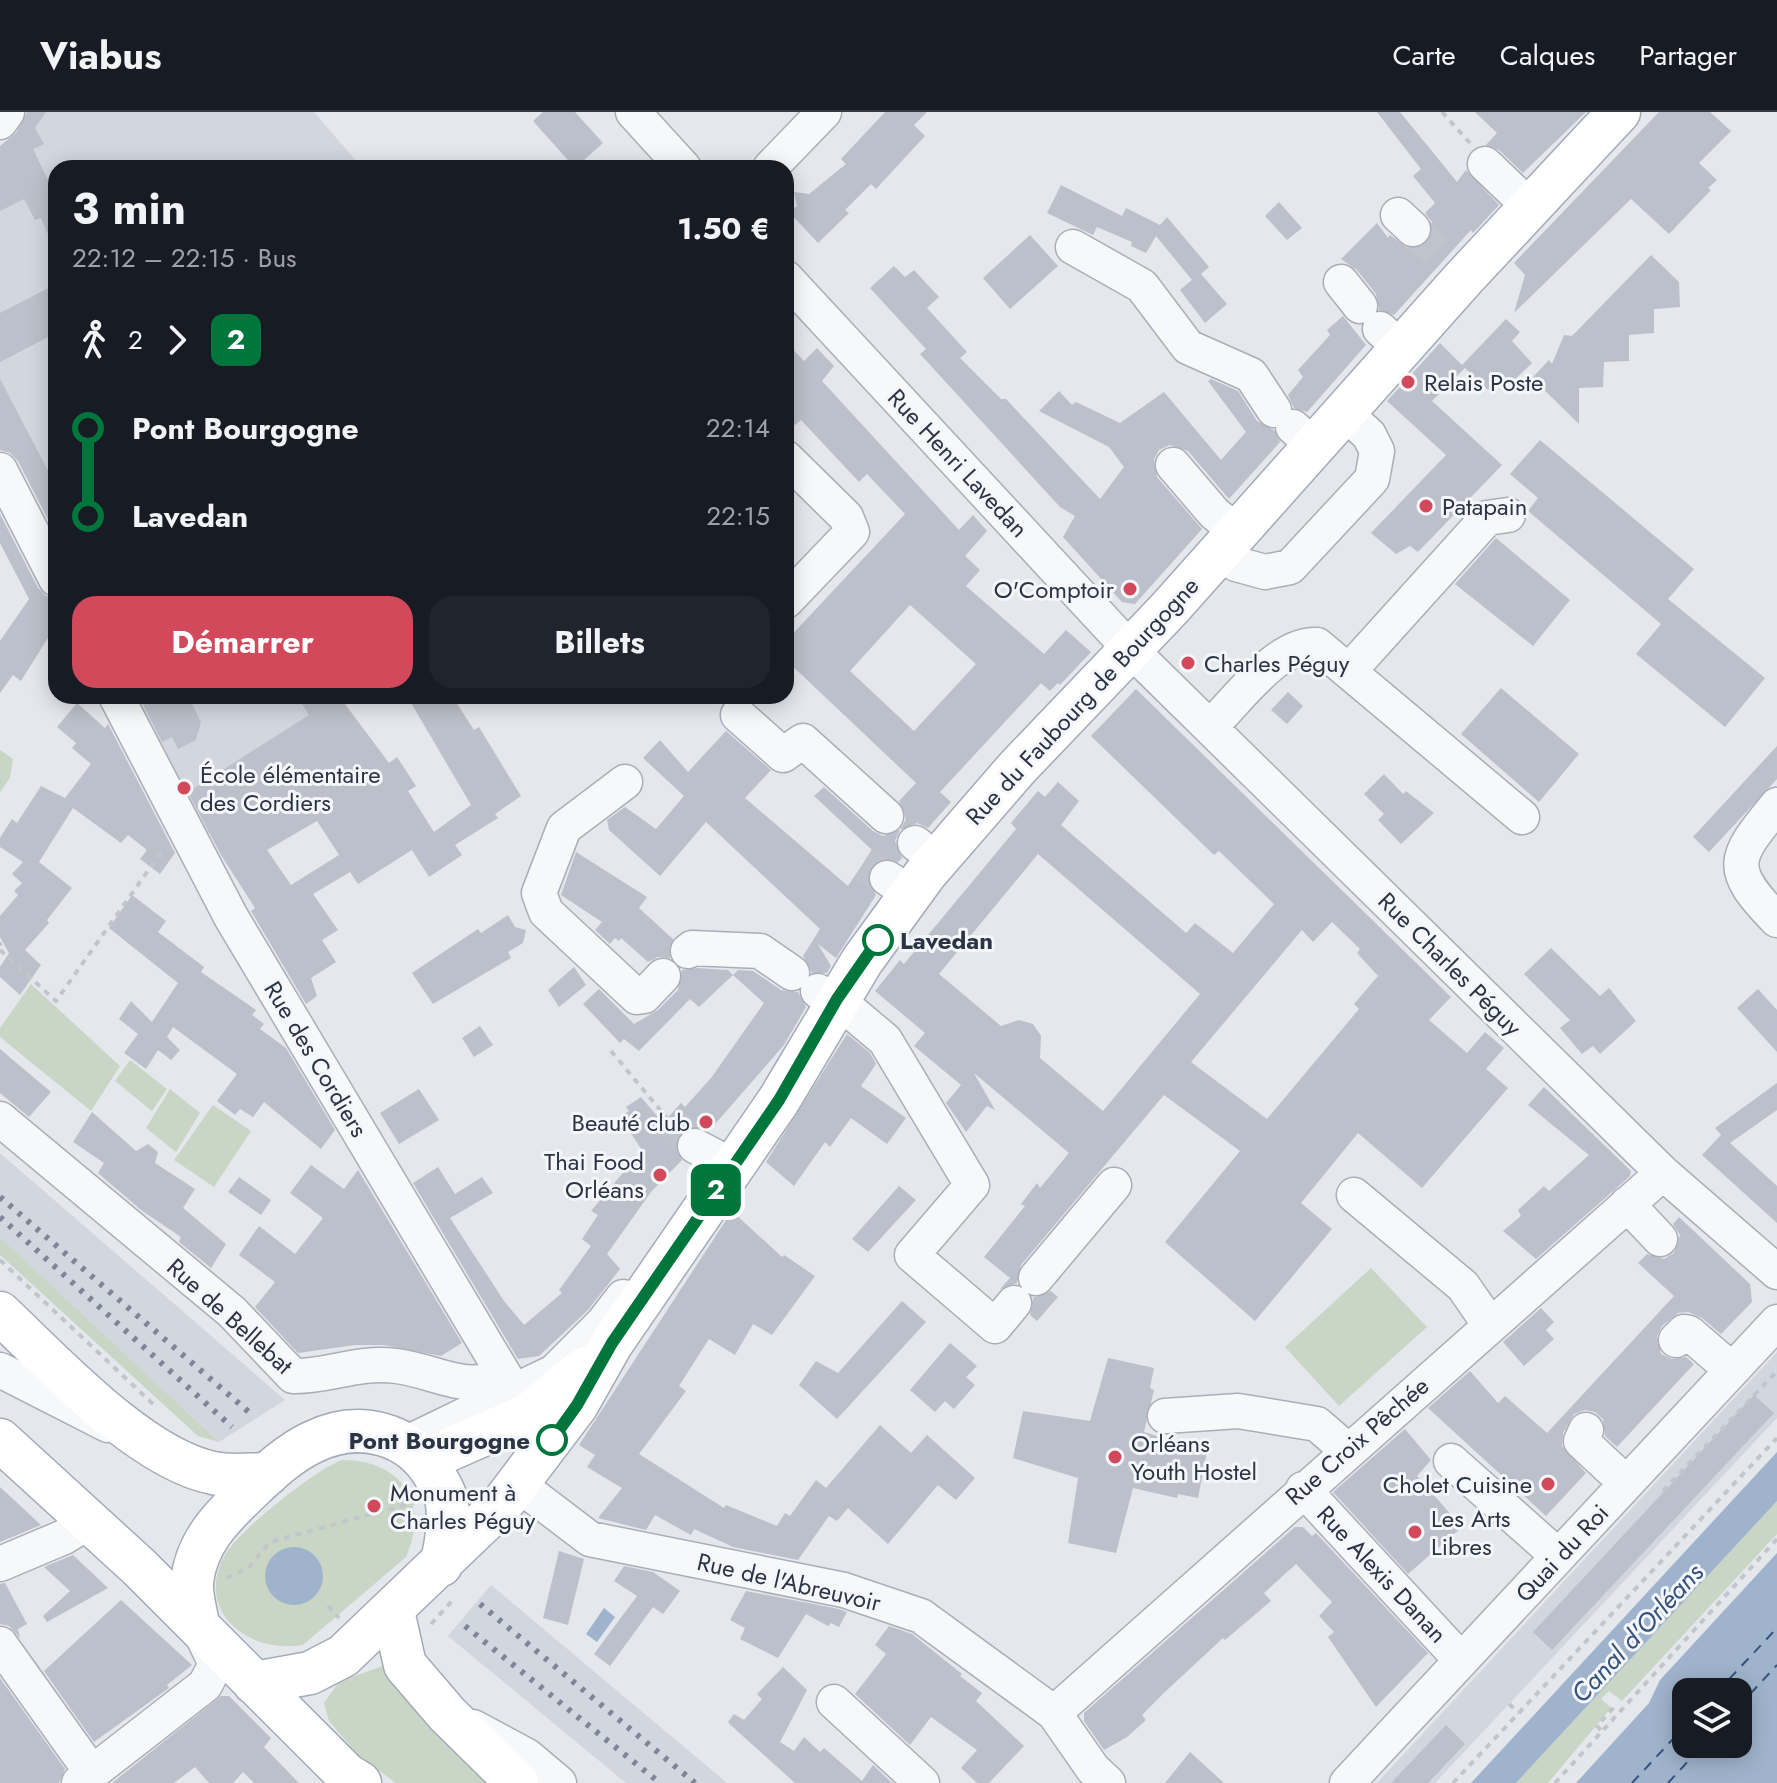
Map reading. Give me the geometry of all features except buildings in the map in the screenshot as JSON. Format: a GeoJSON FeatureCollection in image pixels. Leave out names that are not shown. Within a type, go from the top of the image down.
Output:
{"type":"FeatureCollection","features":[{"type":"Feature","properties":{"kind":"main road","name":"Rue du Faubourg de Bourgogne"},"geometry":{"type":"LineString","coordinates":[[254,1683],[310,1673],[329,1664],[360,1643],[411,1619],[447,1582],[577,1405],[612,1343],[705,1149],[779,1100],[815,989],[926,852],[1017,768],[1228,542],[1294,428],[1345,413],[1370,316],[1455,270],[1530,207],[1619,112]]}},
{"type":"Feature","properties":{"kind":"main road"},"geometry":{"type":"LineString","coordinates":[[0,1313],[77,1386],[156,1428],[215,1474],[268,1474]]}},
{"type":"Feature","properties":{"kind":"main road","name":"Rue du Faubourg de Bourgogne"},"geometry":{"type":"LineString","coordinates":[[417,1468],[515,1394],[612,1343]]}},
{"type":"Feature","properties":{"kind":"main road"},"geometry":{"type":"LineString","coordinates":[[198,1625],[192,1584],[203,1544],[217,1522],[268,1474],[315,1440],[344,1433],[380,1433],[447,1501],[447,1582]]}},
{"type":"Feature","properties":{"kind":"main road"},"geometry":{"type":"LineString","coordinates":[[0,1440],[198,1625],[350,1781]]}},
{"type":"Feature","properties":{"kind":"main road"},"geometry":{"type":"LineString","coordinates":[[411,1619],[405,1665],[447,1714],[517,1783]]}},
{"type":"Feature","properties":{"kind":"street"},"geometry":{"type":"LineString","coordinates":[[0,122],[7,112]]}},
{"type":"Feature","properties":{"kind":"street"},"geometry":{"type":"LineString","coordinates":[[633,112],[677,160]]}},
{"type":"Feature","properties":{"kind":"street"},"geometry":{"type":"LineString","coordinates":[[778,160],[824,112]]}},
{"type":"Feature","properties":{"kind":"street"},"geometry":{"type":"LineString","coordinates":[[1485,164],[1530,207]]}},
{"type":"Feature","properties":{"kind":"street"},"geometry":{"type":"LineString","coordinates":[[1073,247],[1142,286],[1188,347],[1251,375],[1294,428]]}},
{"type":"Feature","properties":{"kind":"street","name":"Rue Henri Lavedan"},"geometry":{"type":"LineString","coordinates":[[794,287],[1130,649]]}},
{"type":"Feature","properties":{"kind":"street"},"geometry":{"type":"LineString","coordinates":[[1173,465],[1214,513],[1236,564],[1265,572],[1290,567],[1372,479],[1377,451],[1369,435],[1345,413]]}},
{"type":"Feature","properties":{"kind":"street"},"geometry":{"type":"LineString","coordinates":[[794,466],[846,517],[852,532],[794,593]]}},
{"type":"Feature","properties":{"kind":"street"},"geometry":{"type":"LineString","coordinates":[[0,470],[48,563]]}},
{"type":"Feature","properties":{"kind":"street"},"geometry":{"type":"LineString","coordinates":[[1349,671],[1487,518],[1508,515]]}},
{"type":"Feature","properties":{"kind":"street"},"geometry":{"type":"LineString","coordinates":[[1210,727],[1280,657],[1295,646],[1317,645],[1522,817]]}},
{"type":"Feature","properties":{"kind":"street","name":"Rue Charles Péguy"},"geometry":{"type":"LineString","coordinates":[[1130,649],[1663,1173],[1777,1272]]}},
{"type":"Feature","properties":{"kind":"street","name":"Rue des Cordiers"},"geometry":{"type":"LineString","coordinates":[[120,704],[231,917],[515,1394]]}},
{"type":"Feature","properties":{"kind":"street"},"geometry":{"type":"LineString","coordinates":[[738,715],[783,755],[803,741],[886,816]]}},
{"type":"Feature","properties":{"kind":"street"},"geometry":{"type":"LineString","coordinates":[[625,782],[564,828],[539,893],[546,912],[637,997],[644,996],[663,976]]}},
{"type":"Feature","properties":{"kind":"street"},"geometry":{"type":"LineString","coordinates":[[1777,805],[1744,845],[1740,860],[1744,880],[1754,897],[1777,920]]}},
{"type":"Feature","properties":{"kind":"street"},"geometry":{"type":"LineString","coordinates":[[688,951],[692,948],[760,951],[885,1040],[972,1185],[912,1255],[995,1326],[1114,1185]]}},
{"type":"Feature","properties":{"kind":"street","name":"Rue de Bellebat"},"geometry":{"type":"LineString","coordinates":[[0,1119],[232,1312],[293,1376],[307,1377],[358,1364],[410,1369],[457,1384],[488,1383],[515,1394]]}},
{"type":"Feature","properties":{"kind":"street"},"geometry":{"type":"LineString","coordinates":[[515,1394],[554,1372],[603,1323],[674,1231],[705,1149]]}},
{"type":"Feature","properties":{"kind":"street","name":"Rue Croix Pêchée"},"geometry":{"type":"LineString","coordinates":[[1054,1713],[1303,1489],[1663,1173]]}},
{"type":"Feature","properties":{"kind":"street"},"geometry":{"type":"LineString","coordinates":[[1354,1195],[1463,1286],[1490,1325]]}},
{"type":"Feature","properties":{"kind":"street"},"geometry":{"type":"LineString","coordinates":[[1627,1204],[1660,1239]]}},
{"type":"Feature","properties":{"kind":"street","name":"Quai du Roi"},"geometry":{"type":"LineString","coordinates":[[1347,1783],[1777,1322]]}},
{"type":"Feature","properties":{"kind":"street"},"geometry":{"type":"LineString","coordinates":[[1676,1340],[1684,1332],[1689,1333],[1732,1370]]}},
{"type":"Feature","properties":{"kind":"street"},"geometry":{"type":"LineString","coordinates":[[0,1370],[156,1428]]}},
{"type":"Feature","properties":{"kind":"street"},"geometry":{"type":"LineString","coordinates":[[1165,1416],[1238,1411],[1317,1424],[1347,1450]]}},
{"type":"Feature","properties":{"kind":"street"},"geometry":{"type":"LineString","coordinates":[[1586,1430],[1581,1441],[1626,1483]]}},
{"type":"Feature","properties":{"kind":"street"},"geometry":{"type":"LineString","coordinates":[[1451,1461],[1558,1556]]}},
{"type":"Feature","properties":{"kind":"street","name":"Rue de l'Abreuvoir"},"geometry":{"type":"LineString","coordinates":[[519,1485],[590,1539],[844,1590],[921,1616],[1054,1713],[1093,1769],[1108,1783]]}},
{"type":"Feature","properties":{"kind":"street","name":"Rue Alexis Danan"},"geometry":{"type":"LineString","coordinates":[[1303,1489],[1461,1660]]}},
{"type":"Feature","properties":{"kind":"street"},"geometry":{"type":"LineString","coordinates":[[0,1564],[64,1537],[90,1521]]}},
{"type":"Feature","properties":{"kind":"street"},"geometry":{"type":"LineString","coordinates":[[0,1644],[83,1780],[205,1685],[216,1664],[198,1625]]}},
{"type":"Feature","properties":{"kind":"street"},"geometry":{"type":"LineString","coordinates":[[834,1702],[922,1783]]}},
{"type":"Feature","properties":{"kind":"street"},"geometry":{"type":"LineString","coordinates":[[447,1714],[527,1756],[559,1783]]}},
{"type":"Feature","properties":{"kind":"path"},"geometry":{"type":"LineString","coordinates":[[1442,112],[1485,164]]}},
{"type":"Feature","properties":{"kind":"path"},"geometry":{"type":"LineString","coordinates":[[0,946],[56,1001],[165,846]]}},
{"type":"Feature","properties":{"kind":"path"},"geometry":{"type":"LineString","coordinates":[[611,1051],[705,1149]]}},
{"type":"Feature","properties":{"kind":"path"},"geometry":{"type":"LineString","coordinates":[[0,1260],[156,1428]]}},
{"type":"Feature","properties":{"kind":"path"},"geometry":{"type":"LineString","coordinates":[[1453,1783],[1777,1438]]}},
{"type":"Feature","properties":{"kind":"path"},"geometry":{"type":"LineString","coordinates":[[217,1577],[227,1578],[248,1568],[270,1542],[417,1468]]}},
{"type":"Feature","properties":{"kind":"path"},"geometry":{"type":"LineString","coordinates":[[1555,1783],[1777,1539]]}},
{"type":"Feature","properties":{"kind":"path"},"geometry":{"type":"LineString","coordinates":[[411,1619],[447,1582]]}},
{"type":"Feature","properties":{"kind":"path"},"geometry":{"type":"LineString","coordinates":[[328,1606],[340,1620]]}},
{"type":"Feature","properties":{"kind":"path"},"geometry":{"type":"LineString","coordinates":[[1509,1704],[1519,1713]]}},
{"type":"Feature","properties":{"kind":"path"},"geometry":{"type":"LineString","coordinates":[[1601,1730],[1597,1726],[1614,1707]]}},
{"type":"Feature","properties":{"kind":"shaded area"},"geometry":{"type":"Polygon","coordinates":[[[40,112],[314,112],[355,160],[48,160],[48,505],[0,412],[0,166],[40,112]]]}},
{"type":"Feature","properties":{"kind":"shaded area"},"geometry":{"type":"Polygon","coordinates":[[[138,704],[342,704],[365,736],[205,836],[138,704]]]}},
{"type":"Feature","properties":{"kind":"shaded area"},"geometry":{"type":"Polygon","coordinates":[[[0,1153],[285,1400],[219,1442],[0,1238],[0,1153]]]}},
{"type":"Feature","properties":{"kind":"shaded area"},"geometry":{"type":"Polygon","coordinates":[[[1777,1352],[1777,1418],[1435,1783],[1377,1783],[1777,1352]]]}},
{"type":"Feature","properties":{"kind":"shaded area"},"geometry":{"type":"Polygon","coordinates":[[[491,1585],[727,1783],[626,1783],[448,1636],[491,1585]]]}},
{"type":"Feature","properties":{"kind":"green space"},"geometry":{"type":"Polygon","coordinates":[[[0,750],[13,759],[10,778],[0,792],[0,750]]]}},
{"type":"Feature","properties":{"kind":"green space"},"geometry":{"type":"Polygon","coordinates":[[[31,984],[120,1066],[91,1111],[0,1037],[0,1028],[31,984]]]}},
{"type":"Feature","properties":{"kind":"green space"},"geometry":{"type":"Polygon","coordinates":[[[130,1060],[167,1089],[152,1111],[115,1081],[130,1060]]]}},
{"type":"Feature","properties":{"kind":"green space"},"geometry":{"type":"Polygon","coordinates":[[[170,1089],[200,1113],[176,1152],[146,1128],[170,1089]]]}},
{"type":"Feature","properties":{"kind":"green space"},"geometry":{"type":"Polygon","coordinates":[[[213,1105],[251,1131],[214,1187],[174,1160],[213,1105]]]}},
{"type":"Feature","properties":{"kind":"green space"},"geometry":{"type":"Polygon","coordinates":[[[0,1238],[219,1442],[198,1436],[0,1255],[0,1238]]]}},
{"type":"Feature","properties":{"kind":"green space"},"geometry":{"type":"Polygon","coordinates":[[[1371,1268],[1427,1327],[1339,1406],[1285,1347],[1371,1268]]]}},
{"type":"Feature","properties":{"kind":"green space"},"geometry":{"type":"Polygon","coordinates":[[[342,1460],[380,1467],[395,1476],[405,1488],[412,1502],[414,1519],[413,1537],[406,1557],[303,1645],[264,1643],[247,1636],[233,1626],[222,1612],[217,1596],[216,1578],[223,1558],[243,1533],[277,1503],[342,1460]]]}},
{"type":"Feature","properties":{"kind":"green space"},"geometry":{"type":"Polygon","coordinates":[[[1777,1501],[1777,1534],[1622,1701],[1609,1691],[1601,1699],[1611,1708],[1548,1783],[1516,1783],[1777,1501]]]}},
{"type":"Feature","properties":{"kind":"green space"},"geometry":{"type":"Polygon","coordinates":[[[385,1665],[500,1783],[396,1783],[359,1756],[329,1721],[324,1703],[339,1682],[385,1665]]]}},
{"type":"Feature","properties":{"kind":"water","name":"Canal d'Orléans"},"geometry":{"type":"Polygon","coordinates":[[[1777,1452],[1777,1501],[1516,1783],[1471,1783],[1777,1452]]]}},
{"type":"Feature","properties":{"kind":"water"},"geometry":{"type":"Polygon","coordinates":[[[294,1547],[315,1555],[323,1576],[315,1597],[294,1605],[273,1597],[265,1576],[273,1555],[294,1547]]]}},
{"type":"Feature","properties":{"kind":"water"},"geometry":{"type":"Polygon","coordinates":[[[1777,1553],[1777,1783],[1576,1783],[1649,1703],[1660,1680],[1777,1553]]]}},
{"type":"Feature","properties":{"kind":"water"},"geometry":{"type":"Polygon","coordinates":[[[604,1608],[615,1617],[597,1642],[586,1634],[604,1608]]]}},
{"type":"Feature","properties":{"kind":"ferry route"},"geometry":{"type":"LineString","coordinates":[[1730,1678],[1777,1628]]}},
{"type":"Feature","properties":{"kind":"ferry route"},"geometry":{"type":"LineString","coordinates":[[1752,1692],[1777,1665]]}},
{"type":"Feature","properties":{"kind":"ferry route"},"geometry":{"type":"LineString","coordinates":[[1632,1783],[1672,1740]]}},
{"type":"Feature","properties":{"kind":"ferry route"},"geometry":{"type":"LineString","coordinates":[[1668,1783],[1691,1758]]}},
{"type":"Feature","properties":{"kind":"tunnel"},"geometry":{"type":"LineString","coordinates":[[1413,229],[1446,261]]}},
{"type":"Feature","properties":{"kind":"tunnel"},"geometry":{"type":"LineString","coordinates":[[863,864],[887,878]]}},
{"type":"Feature","properties":{"kind":"tunnel"},"geometry":{"type":"LineString","coordinates":[[671,1123],[695,1146]]}},
{"type":"Feature","properties":{"kind":"railway"},"geometry":{"type":"LineString","coordinates":[[0,1197],[250,1413]]}},
{"type":"Feature","properties":{"kind":"railway"},"geometry":{"type":"LineString","coordinates":[[0,1217],[232,1427]]}},
{"type":"Feature","properties":{"kind":"railway"},"geometry":{"type":"LineString","coordinates":[[480,1604],[695,1783]]}},
{"type":"Feature","properties":{"kind":"railway"},"geometry":{"type":"LineString","coordinates":[[465,1626],[660,1783]]}},
{"type":"Feature","properties":{"kind":"bus line","name":"2"},"geometry":{"type":"LineString","coordinates":[[552,1440],[577,1405],[612,1343],[779,1100],[837,999],[878,940]]}},
{"type":"Feature","properties":{"kind":"place","name":"Relais Poste"},"geometry":{"type":"Point","coordinates":[1408,382]}},
{"type":"Feature","properties":{"kind":"place","name":"Patapain"},"geometry":{"type":"Point","coordinates":[1426,506]}},
{"type":"Feature","properties":{"kind":"place","name":"O'Comptoir"},"geometry":{"type":"Point","coordinates":[1130,589]}},
{"type":"Feature","properties":{"kind":"place","name":"Charles Péguy"},"geometry":{"type":"Point","coordinates":[1188,663]}},
{"type":"Feature","properties":{"kind":"place","name":"École élémentaire des Cordiers"},"geometry":{"type":"Point","coordinates":[184,788]}},
{"type":"Feature","properties":{"kind":"place","name":"Lavedan"},"geometry":{"type":"Point","coordinates":[878,940]}},
{"type":"Feature","properties":{"kind":"place","name":"Beauté club"},"geometry":{"type":"Point","coordinates":[706,1122]}},
{"type":"Feature","properties":{"kind":"place","name":"Thai Food Orléans"},"geometry":{"type":"Point","coordinates":[660,1175]}},
{"type":"Feature","properties":{"kind":"place","name":"Pont Bourgogne"},"geometry":{"type":"Point","coordinates":[552,1440]}},
{"type":"Feature","properties":{"kind":"place","name":"Orléans Youth Hostel"},"geometry":{"type":"Point","coordinates":[1115,1457]}},
{"type":"Feature","properties":{"kind":"place","name":"Cholet Cuisine"},"geometry":{"type":"Point","coordinates":[1548,1484]}},
{"type":"Feature","properties":{"kind":"place","name":"Monument à Charles Péguy"},"geometry":{"type":"Point","coordinates":[374,1506]}},
{"type":"Feature","properties":{"kind":"place","name":"Les Arts Libres"},"geometry":{"type":"Point","coordinates":[1415,1532]}}]}
